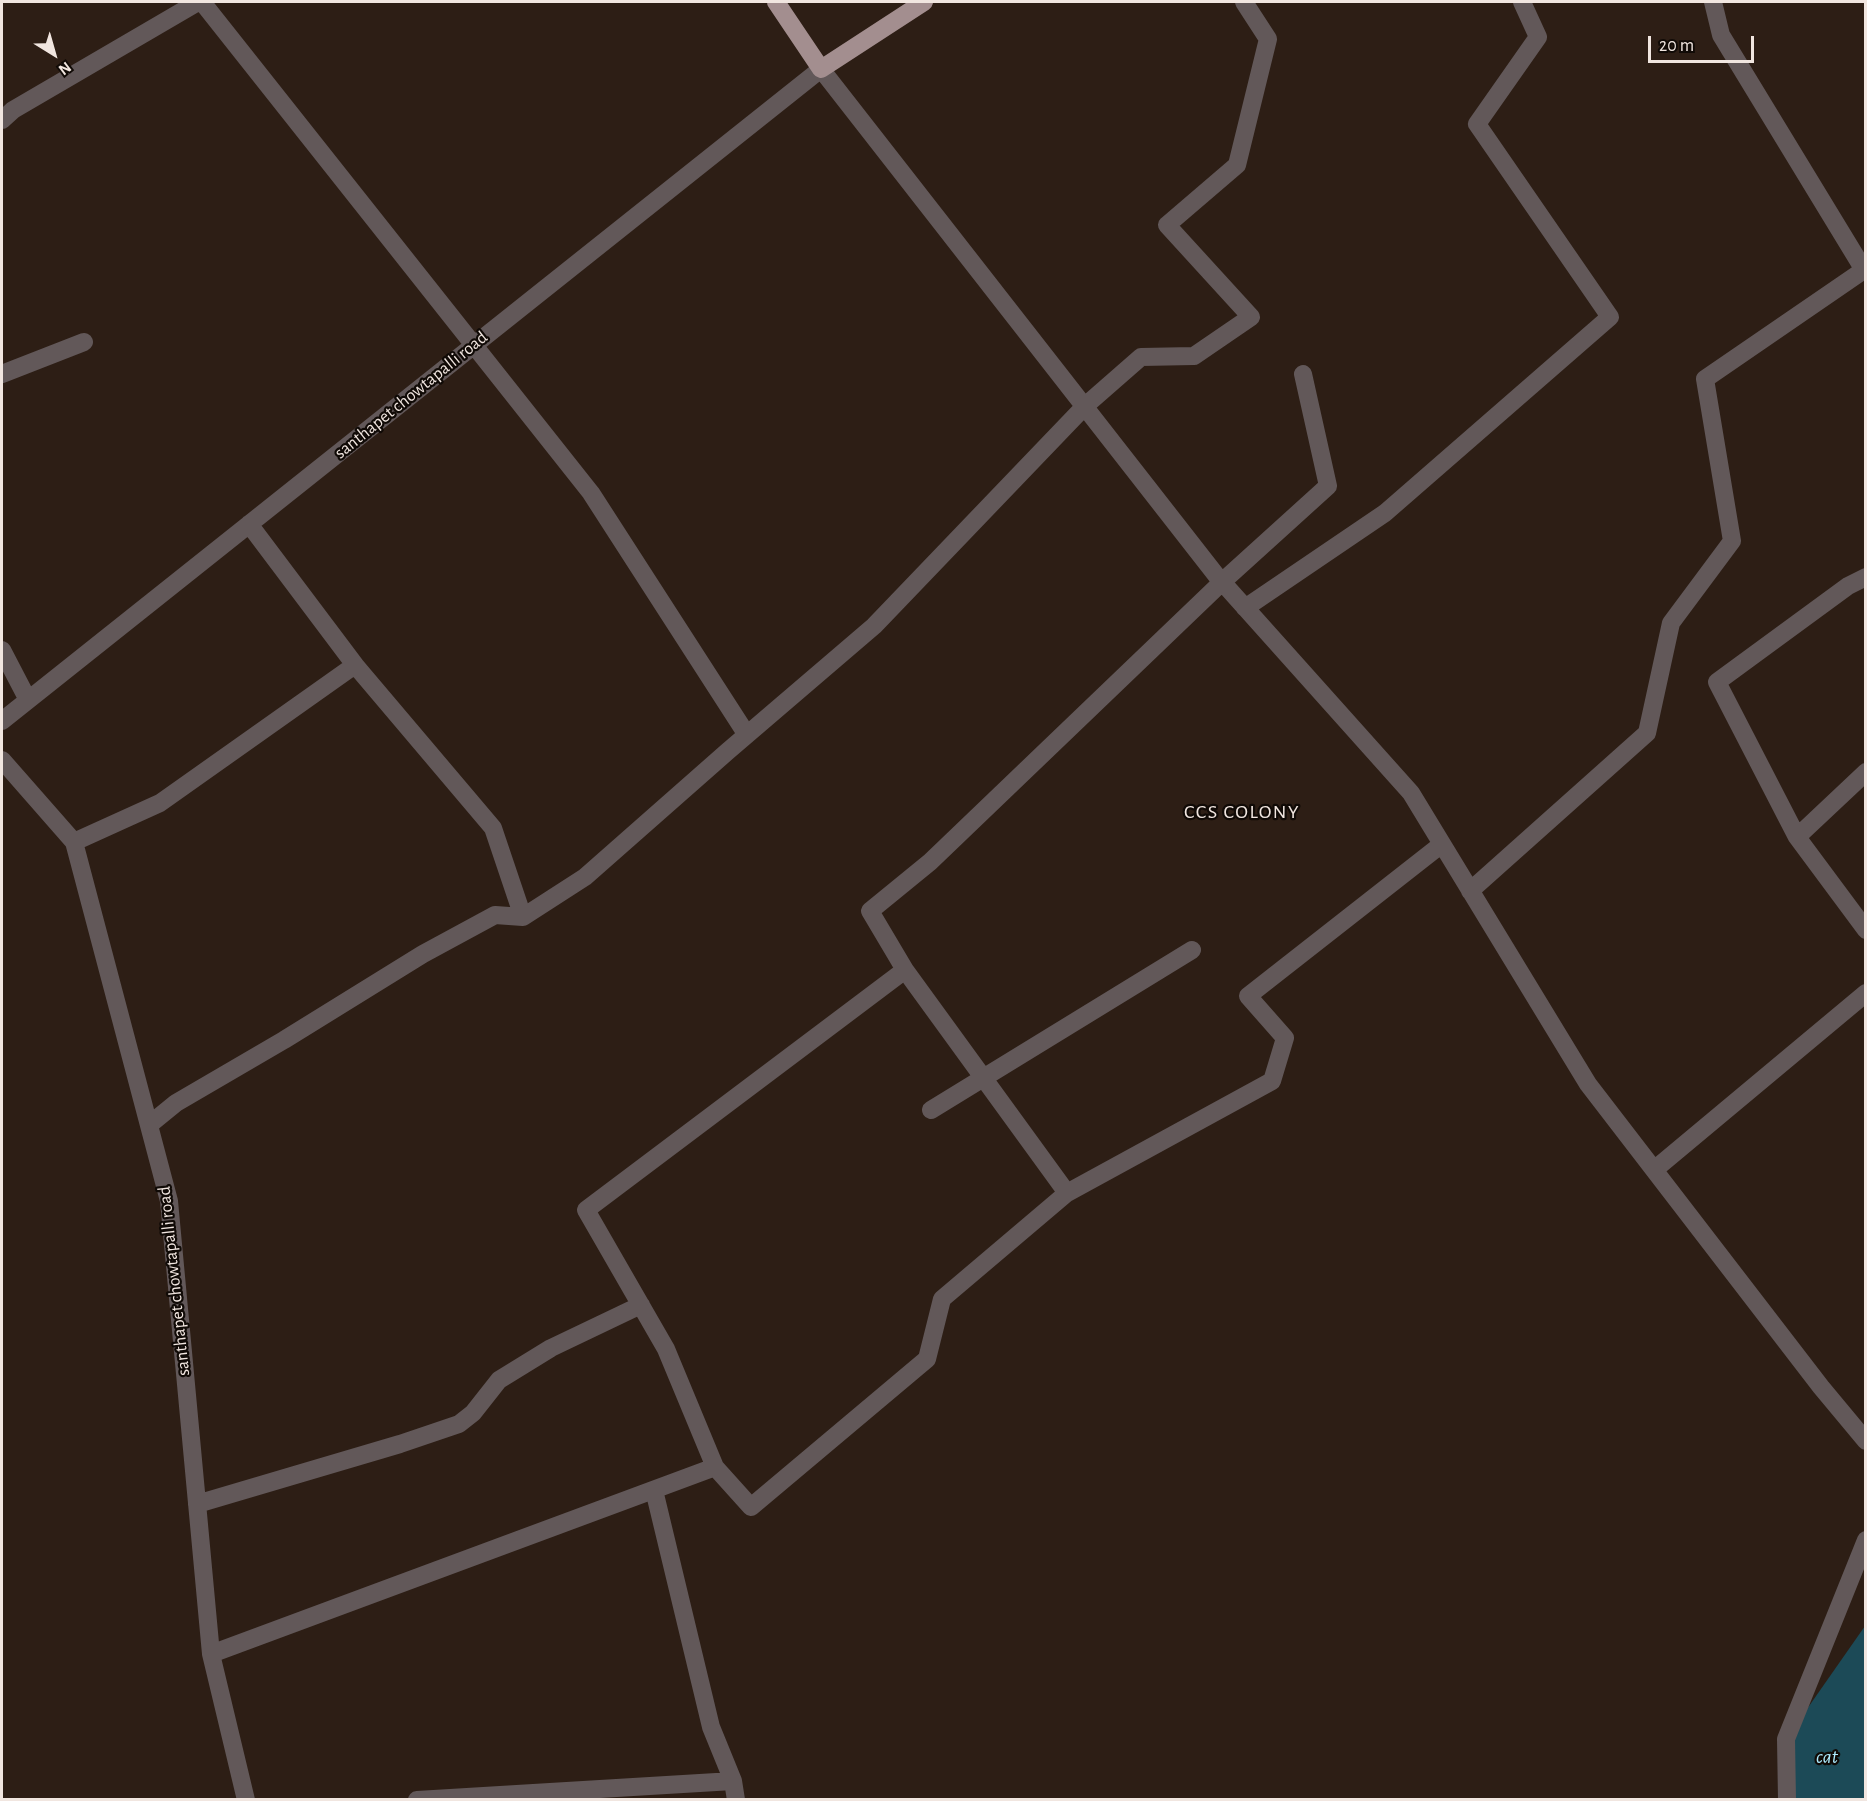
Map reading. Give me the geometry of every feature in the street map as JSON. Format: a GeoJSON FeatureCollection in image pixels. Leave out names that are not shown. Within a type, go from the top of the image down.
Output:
{"type":"FeatureCollection","features":[{"type":"Feature","properties":{"kind":"main road"},"geometry":{"type":"LineString","coordinates":[[776,2],[821,69],[924,2]]}},
{"type":"Feature","properties":{"kind":"street"},"geometry":{"type":"LineString","coordinates":[[2,120],[13,110],[200,2],[591,493],[747,735]]}},
{"type":"Feature","properties":{"kind":"street"},"geometry":{"type":"LineString","coordinates":[[148,1125],[176,1103],[284,1040],[423,954],[495,915],[524,918],[585,877],[874,626],[1085,406],[1141,357],[1194,356],[1251,317],[1167,225],[1237,165],[1268,39],[1244,2]]}},
{"type":"Feature","properties":{"kind":"street"},"geometry":{"type":"LineString","coordinates":[[1245,608],[1384,513],[1610,317],[1477,124],[1538,38],[1522,2]]}},
{"type":"Feature","properties":{"kind":"street"},"geometry":{"type":"LineString","coordinates":[[1470,891],[1647,733],[1671,623],[1732,541],[1705,379],[1865,269],[1721,34],[1713,2]]}},
{"type":"Feature","properties":{"kind":"street"},"geometry":{"type":"LineString","coordinates":[[821,69],[1222,582],[1411,793],[1588,1084],[1821,1387],[1866,1441]]}},
{"type":"Feature","properties":{"kind":"street","name":"santhapet chowtapalli road"},"geometry":{"type":"LineString","coordinates":[[2,721],[821,69]]}},
{"type":"Feature","properties":{"kind":"street"},"geometry":{"type":"LineString","coordinates":[[2,374],[84,342]]}},
{"type":"Feature","properties":{"kind":"street"},"geometry":{"type":"LineString","coordinates":[[1067,1193],[905,970],[870,911],[930,862],[1222,582],[1328,486],[1303,374]]}},
{"type":"Feature","properties":{"kind":"street"},"geometry":{"type":"LineString","coordinates":[[249,524],[355,665],[493,828],[524,918]]}},
{"type":"Feature","properties":{"kind":"street"},"geometry":{"type":"LineString","coordinates":[[1866,577],[1848,586],[1718,682],[1797,837],[1866,930]]}},
{"type":"Feature","properties":{"kind":"street"},"geometry":{"type":"LineString","coordinates":[[2,650],[28,700]]}},
{"type":"Feature","properties":{"kind":"street"},"geometry":{"type":"LineString","coordinates":[[74,842],[160,803],[355,665]]}},
{"type":"Feature","properties":{"kind":"street","name":"santhapet chowtapalli road"},"geometry":{"type":"LineString","coordinates":[[2,760],[74,842],[169,1201],[211,1654],[246,1800]]}},
{"type":"Feature","properties":{"kind":"street"},"geometry":{"type":"LineString","coordinates":[[1797,837],[1866,772]]}},
{"type":"Feature","properties":{"kind":"street"},"geometry":{"type":"LineString","coordinates":[[905,970],[586,1210],[666,1349],[716,1467],[751,1507],[927,1359],[942,1299],[1067,1193],[1272,1081],[1285,1038],[1248,996],[1442,844]]}},
{"type":"Feature","properties":{"kind":"street"},"geometry":{"type":"LineString","coordinates":[[932,1110],[1192,950]]}},
{"type":"Feature","properties":{"kind":"street"},"geometry":{"type":"LineString","coordinates":[[1654,1170],[1866,993]]}},
{"type":"Feature","properties":{"kind":"street"},"geometry":{"type":"LineString","coordinates":[[197,1504],[459,1424],[473,1413],[499,1380],[551,1348],[641,1305]]}},
{"type":"Feature","properties":{"kind":"street"},"geometry":{"type":"LineString","coordinates":[[211,1654],[716,1467]]}},
{"type":"Feature","properties":{"kind":"street"},"geometry":{"type":"LineString","coordinates":[[654,1490],[711,1727],[733,1781],[736,1800]]}},
{"type":"Feature","properties":{"kind":"street"},"geometry":{"type":"LineString","coordinates":[[1787,1800],[1786,1739],[1866,1540]]}},
{"type":"Feature","properties":{"kind":"street"},"geometry":{"type":"LineString","coordinates":[[417,1800],[535,1796],[733,1781]]}},
{"type":"Feature","properties":{"kind":"water","name":"cat"},"geometry":{"type":"Polygon","coordinates":[[[1865,1626],[1865,1799],[1787,1799],[1786,1739],[1865,1626]]]}},
{"type":"Feature","properties":{"kind":"district","name":"CCS COLONY"},"geometry":{"type":"Point","coordinates":[1242,812]}}]}
